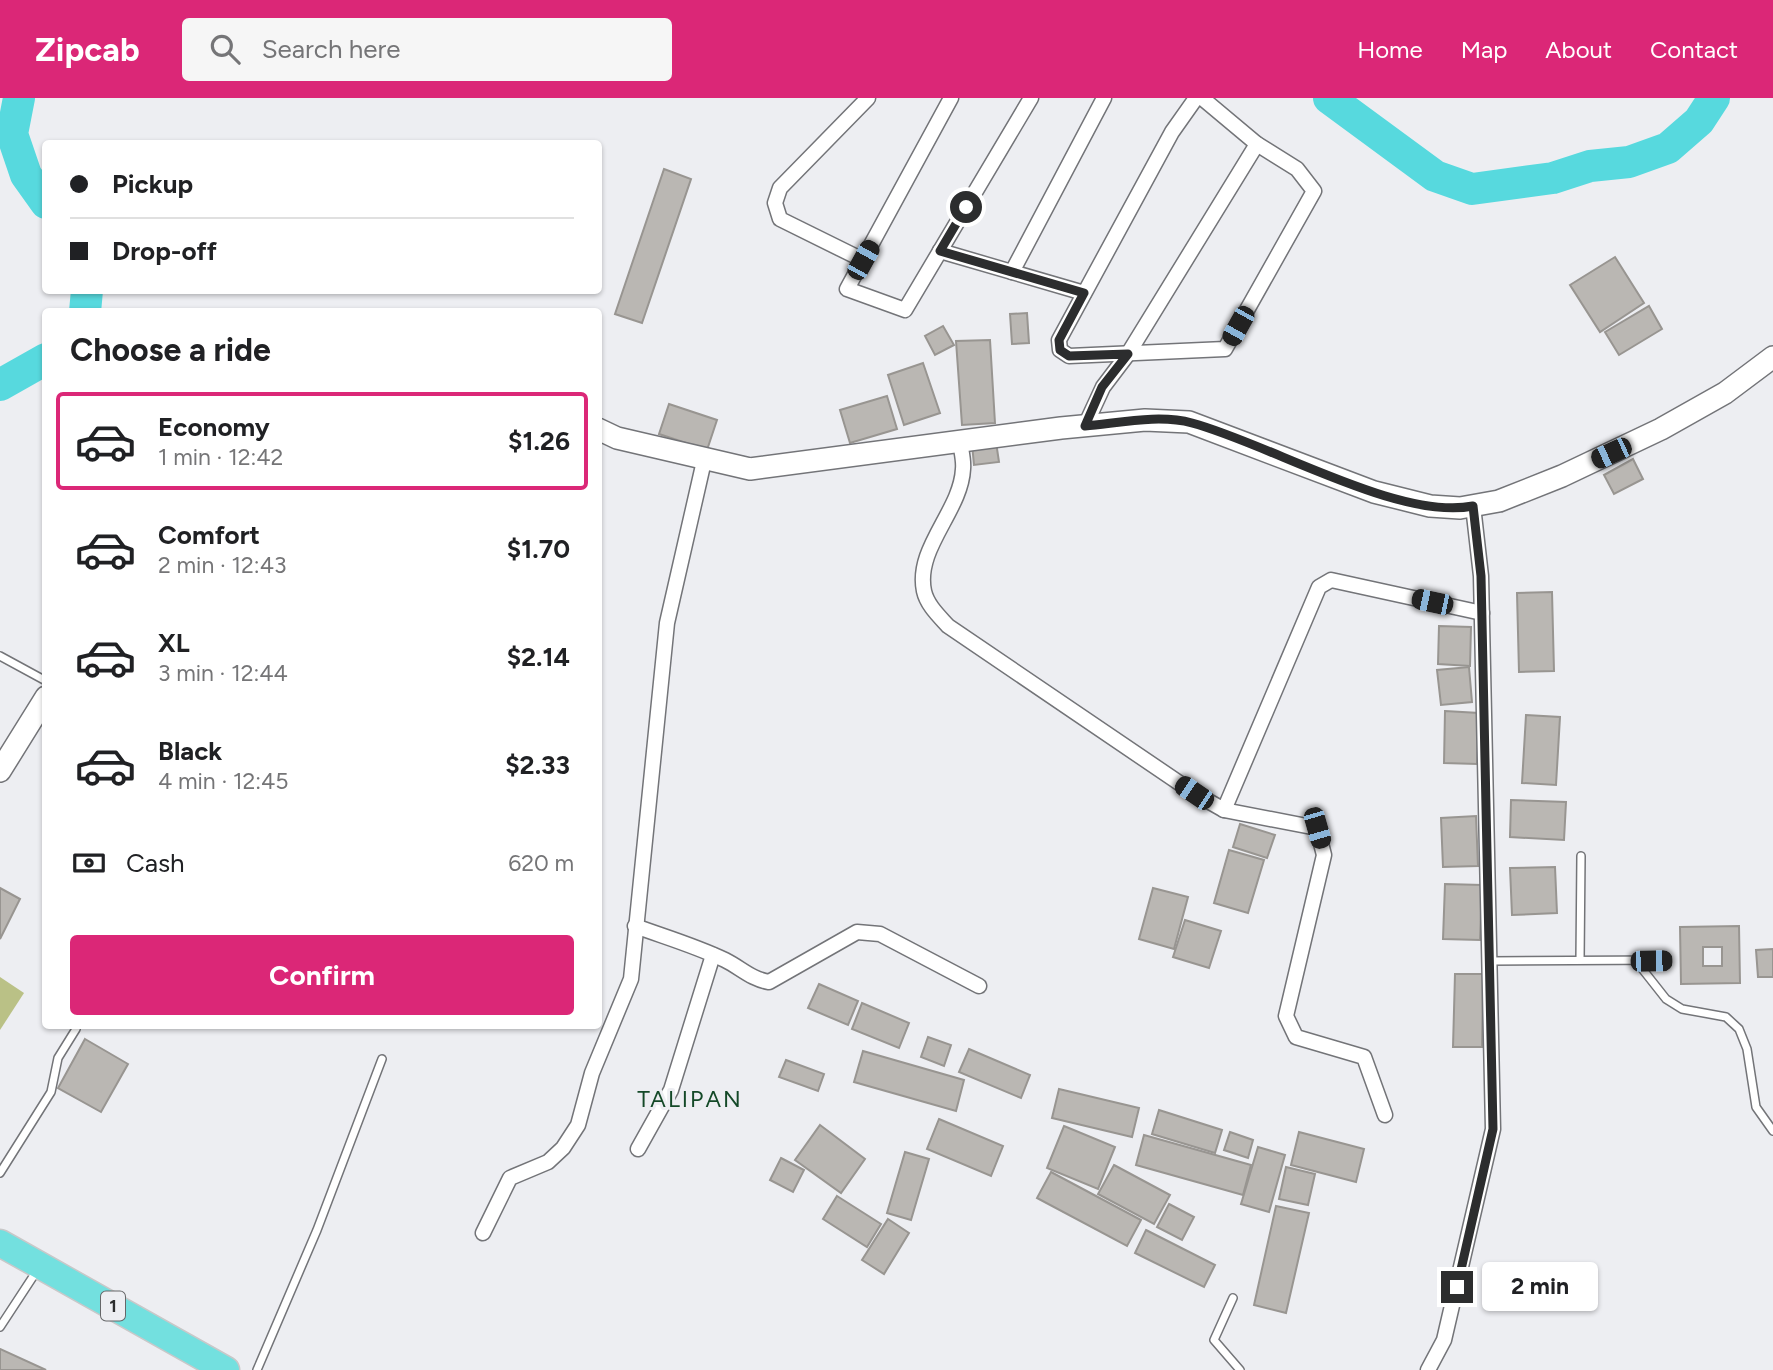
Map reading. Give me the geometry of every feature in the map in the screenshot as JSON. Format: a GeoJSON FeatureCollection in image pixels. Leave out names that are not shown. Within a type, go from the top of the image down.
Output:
{"type":"FeatureCollection","features":[{"type":"Feature","properties":{"kind":"highway","name":"1"},"geometry":{"type":"LineString","coordinates":[[0,1243],[226,1370]]}},
{"type":"Feature","properties":{"kind":"street"},"geometry":{"type":"LineString","coordinates":[[863,260],[780,219],[775,203],[780,188],[868,98]]}},
{"type":"Feature","properties":{"kind":"street"},"geometry":{"type":"LineString","coordinates":[[951,98],[847,289],[905,310],[1031,98]]}},
{"type":"Feature","properties":{"kind":"street"},"geometry":{"type":"LineString","coordinates":[[1012,272],[1104,98]]}},
{"type":"Feature","properties":{"kind":"street"},"geometry":{"type":"LineString","coordinates":[[1196,98],[1172,132],[1059,340],[1060,350],[1069,356],[1225,349],[1314,191],[1297,169],[1258,144],[1202,98]]}},
{"type":"Feature","properties":{"kind":"street"},"geometry":{"type":"LineString","coordinates":[[1085,426],[1102,387],[1128,354],[1258,144]]}},
{"type":"Feature","properties":{"kind":"street"},"geometry":{"type":"LineString","coordinates":[[940,251],[1084,293]]}},
{"type":"Feature","properties":{"kind":"street"},"geometry":{"type":"LineString","coordinates":[[602,431],[617,438],[704,461],[750,469],[1085,426],[1145,420],[1189,422],[1374,492],[1430,506],[1460,508],[1499,501],[1562,476],[1661,429],[1725,393],[1773,357]]}},
{"type":"Feature","properties":{"kind":"street"},"geometry":{"type":"LineString","coordinates":[[960,442],[963,468],[959,488],[923,575],[924,593],[931,607],[948,626],[1194,793],[1224,810],[1317,828],[1324,855],[1286,1016],[1296,1037],[1364,1057],[1385,1115]]}},
{"type":"Feature","properties":{"kind":"street"},"geometry":{"type":"LineString","coordinates":[[483,1233],[510,1178],[548,1162],[564,1148],[578,1125],[592,1073],[631,979],[667,623],[704,461]]}},
{"type":"Feature","properties":{"kind":"street"},"geometry":{"type":"LineString","coordinates":[[1428,1370],[1444,1340],[1493,1129],[1482,613],[1473,506]]}},
{"type":"Feature","properties":{"kind":"street"},"geometry":{"type":"LineString","coordinates":[[1224,810],[1319,587],[1331,580],[1482,613]]}},
{"type":"Feature","properties":{"kind":"street"},"geometry":{"type":"LineString","coordinates":[[0,771],[42,703]]}},
{"type":"Feature","properties":{"kind":"street"},"geometry":{"type":"LineString","coordinates":[[635,926],[713,955],[755,980],[769,982],[857,932],[880,934],[979,986]]}},
{"type":"Feature","properties":{"kind":"street"},"geometry":{"type":"LineString","coordinates":[[638,1149],[671,1090],[713,955]]}},
{"type":"Feature","properties":{"kind":"lane"},"geometry":{"type":"LineString","coordinates":[[0,656],[42,679]]}},
{"type":"Feature","properties":{"kind":"lane"},"geometry":{"type":"LineString","coordinates":[[1580,960],[1581,856]]}},
{"type":"Feature","properties":{"kind":"lane"},"geometry":{"type":"LineString","coordinates":[[1491,961],[1667,960]]}},
{"type":"Feature","properties":{"kind":"lane"},"geometry":{"type":"LineString","coordinates":[[1636,961],[1666,999],[1682,1009],[1726,1017],[1739,1029],[1747,1049],[1756,1107],[1773,1131]]}},
{"type":"Feature","properties":{"kind":"lane"},"geometry":{"type":"LineString","coordinates":[[0,1173],[51,1092],[58,1058],[76,1029]]}},
{"type":"Feature","properties":{"kind":"lane"},"geometry":{"type":"LineString","coordinates":[[257,1370],[317,1230],[383,1059]]}},
{"type":"Feature","properties":{"kind":"lane"},"geometry":{"type":"LineString","coordinates":[[0,1328],[40,1265]]}},
{"type":"Feature","properties":{"kind":"lane"},"geometry":{"type":"LineString","coordinates":[[1233,1298],[1214,1340],[1240,1370]]}},
{"type":"Feature","properties":{"kind":"green space"},"geometry":{"type":"Polygon","coordinates":[[[0,977],[24,993],[0,1030],[0,977]]]}},
{"type":"Feature","properties":{"kind":"building"},"geometry":{"type":"Polygon","coordinates":[[[664,169],[691,179],[642,323],[615,314],[664,169]]]}},
{"type":"Feature","properties":{"kind":"building"},"geometry":{"type":"Polygon","coordinates":[[[1615,257],[1644,303],[1600,332],[1570,285],[1615,257]]]}},
{"type":"Feature","properties":{"kind":"building"},"geometry":{"type":"Polygon","coordinates":[[[1649,306],[1662,329],[1619,355],[1605,332],[1649,306]]]}},
{"type":"Feature","properties":{"kind":"building"},"geometry":{"type":"Polygon","coordinates":[[[1027,313],[1029,343],[1012,344],[1010,314],[1027,313]]]}},
{"type":"Feature","properties":{"kind":"building"},"geometry":{"type":"Polygon","coordinates":[[[943,326],[954,345],[935,355],[925,336],[943,326]]]}},
{"type":"Feature","properties":{"kind":"building"},"geometry":{"type":"Polygon","coordinates":[[[990,340],[995,423],[962,425],[956,341],[990,340]]]}},
{"type":"Feature","properties":{"kind":"building"},"geometry":{"type":"Polygon","coordinates":[[[923,363],[940,413],[904,425],[888,375],[923,363]]]}},
{"type":"Feature","properties":{"kind":"building"},"geometry":{"type":"Polygon","coordinates":[[[887,396],[897,429],[850,443],[840,410],[887,396]]]}},
{"type":"Feature","properties":{"kind":"building"},"geometry":{"type":"Polygon","coordinates":[[[669,404],[717,420],[707,450],[659,434],[669,404]]]}},
{"type":"Feature","properties":{"kind":"building"},"geometry":{"type":"Polygon","coordinates":[[[996,442],[999,462],[974,465],[972,444],[996,442]]]}},
{"type":"Feature","properties":{"kind":"building"},"geometry":{"type":"Polygon","coordinates":[[[1633,459],[1643,479],[1614,494],[1604,475],[1633,459]]]}},
{"type":"Feature","properties":{"kind":"building"},"geometry":{"type":"Polygon","coordinates":[[[1552,592],[1554,671],[1519,672],[1517,593],[1552,592]]]}},
{"type":"Feature","properties":{"kind":"building"},"geometry":{"type":"Polygon","coordinates":[[[1439,626],[1471,627],[1470,666],[1438,664],[1439,626]]]}},
{"type":"Feature","properties":{"kind":"building"},"geometry":{"type":"Polygon","coordinates":[[[1469,667],[1472,702],[1441,705],[1437,670],[1469,667]]]}},
{"type":"Feature","properties":{"kind":"building"},"geometry":{"type":"Polygon","coordinates":[[[1445,711],[1479,713],[1477,764],[1444,763],[1445,711]]]}},
{"type":"Feature","properties":{"kind":"building"},"geometry":{"type":"Polygon","coordinates":[[[1526,715],[1560,717],[1556,785],[1522,783],[1526,715]]]}},
{"type":"Feature","properties":{"kind":"building"},"geometry":{"type":"Polygon","coordinates":[[[1511,800],[1566,802],[1564,840],[1510,837],[1511,800]]]}},
{"type":"Feature","properties":{"kind":"building"},"geometry":{"type":"Polygon","coordinates":[[[1476,816],[1478,866],[1443,867],[1441,818],[1476,816]]]}},
{"type":"Feature","properties":{"kind":"building"},"geometry":{"type":"Polygon","coordinates":[[[1240,824],[1275,835],[1267,858],[1233,847],[1240,824]]]}},
{"type":"Feature","properties":{"kind":"building"},"geometry":{"type":"Polygon","coordinates":[[[1229,850],[1264,860],[1248,913],[1214,903],[1229,850]]]}},
{"type":"Feature","properties":{"kind":"building"},"geometry":{"type":"Polygon","coordinates":[[[1555,867],[1557,913],[1512,915],[1510,868],[1555,867]]]}},
{"type":"Feature","properties":{"kind":"building"},"geometry":{"type":"Polygon","coordinates":[[[1445,884],[1482,885],[1480,940],[1443,939],[1445,884]]]}},
{"type":"Feature","properties":{"kind":"building"},"geometry":{"type":"Polygon","coordinates":[[[0,888],[20,899],[0,939],[0,888]]]}},
{"type":"Feature","properties":{"kind":"building"},"geometry":{"type":"Polygon","coordinates":[[[1153,888],[1188,897],[1174,949],[1139,939],[1153,888]]]}},
{"type":"Feature","properties":{"kind":"building"},"geometry":{"type":"Polygon","coordinates":[[[1185,920],[1221,931],[1209,968],[1173,957],[1185,920]]]}},
{"type":"Feature","properties":{"kind":"building"},"geometry":{"type":"Polygon","coordinates":[[[1739,926],[1740,983],[1681,984],[1680,927],[1739,926]],[[1703,947],[1703,966],[1722,966],[1722,947],[1703,947]]]}},
{"type":"Feature","properties":{"kind":"building"},"geometry":{"type":"Polygon","coordinates":[[[1773,949],[1773,977],[1758,977],[1756,950],[1773,949]]]}},
{"type":"Feature","properties":{"kind":"building"},"geometry":{"type":"Polygon","coordinates":[[[1455,974],[1483,974],[1482,1047],[1453,1047],[1455,974]]]}},
{"type":"Feature","properties":{"kind":"building"},"geometry":{"type":"Polygon","coordinates":[[[819,984],[858,1001],[848,1025],[808,1008],[819,984]]]}},
{"type":"Feature","properties":{"kind":"building"},"geometry":{"type":"Polygon","coordinates":[[[862,1003],[909,1023],[899,1048],[852,1029],[862,1003]]]}},
{"type":"Feature","properties":{"kind":"building"},"geometry":{"type":"Polygon","coordinates":[[[928,1037],[951,1045],[944,1066],[921,1057],[928,1037]]]}},
{"type":"Feature","properties":{"kind":"building"},"geometry":{"type":"Polygon","coordinates":[[[85,1039],[128,1064],[101,1112],[58,1088],[85,1039]]]}},
{"type":"Feature","properties":{"kind":"building"},"geometry":{"type":"Polygon","coordinates":[[[969,1049],[1030,1075],[1021,1098],[959,1072],[969,1049]]]}},
{"type":"Feature","properties":{"kind":"building"},"geometry":{"type":"Polygon","coordinates":[[[863,1051],[964,1080],[956,1111],[854,1082],[863,1051]]]}},
{"type":"Feature","properties":{"kind":"building"},"geometry":{"type":"Polygon","coordinates":[[[786,1060],[824,1074],[818,1091],[779,1077],[786,1060]]]}},
{"type":"Feature","properties":{"kind":"building"},"geometry":{"type":"Polygon","coordinates":[[[1059,1089],[1139,1108],[1132,1137],[1052,1118],[1059,1089]]]}},
{"type":"Feature","properties":{"kind":"building"},"geometry":{"type":"Polygon","coordinates":[[[1159,1110],[1222,1130],[1215,1153],[1152,1134],[1159,1110]]]}},
{"type":"Feature","properties":{"kind":"building"},"geometry":{"type":"Polygon","coordinates":[[[939,1119],[1003,1146],[991,1176],[927,1149],[939,1119]]]}},
{"type":"Feature","properties":{"kind":"building"},"geometry":{"type":"Polygon","coordinates":[[[820,1125],[865,1159],[841,1193],[795,1160],[820,1125]]]}},
{"type":"Feature","properties":{"kind":"building"},"geometry":{"type":"Polygon","coordinates":[[[1064,1126],[1115,1147],[1098,1189],[1047,1168],[1064,1126]]]}},
{"type":"Feature","properties":{"kind":"building"},"geometry":{"type":"Polygon","coordinates":[[[1230,1132],[1253,1140],[1248,1158],[1224,1150],[1230,1132]]]}},
{"type":"Feature","properties":{"kind":"building"},"geometry":{"type":"Polygon","coordinates":[[[1299,1132],[1364,1149],[1356,1182],[1291,1165],[1299,1132]]]}},
{"type":"Feature","properties":{"kind":"building"},"geometry":{"type":"Polygon","coordinates":[[[1144,1135],[1251,1165],[1243,1195],[1136,1165],[1144,1135]]]}},
{"type":"Feature","properties":{"kind":"building"},"geometry":{"type":"Polygon","coordinates":[[[1258,1147],[1285,1155],[1269,1212],[1241,1204],[1258,1147]]]}},
{"type":"Feature","properties":{"kind":"building"},"geometry":{"type":"Polygon","coordinates":[[[905,1152],[929,1159],[911,1220],[887,1213],[905,1152]]]}},
{"type":"Feature","properties":{"kind":"building"},"geometry":{"type":"Polygon","coordinates":[[[781,1158],[804,1170],[793,1192],[770,1180],[781,1158]]]}},
{"type":"Feature","properties":{"kind":"building"},"geometry":{"type":"Polygon","coordinates":[[[1114,1165],[1170,1195],[1154,1224],[1098,1194],[1114,1165]]]}},
{"type":"Feature","properties":{"kind":"building"},"geometry":{"type":"Polygon","coordinates":[[[1286,1167],[1315,1174],[1308,1205],[1279,1199],[1286,1167]]]}},
{"type":"Feature","properties":{"kind":"building"},"geometry":{"type":"Polygon","coordinates":[[[1051,1172],[1141,1220],[1127,1246],[1037,1198],[1051,1172]]]}},
{"type":"Feature","properties":{"kind":"building"},"geometry":{"type":"Polygon","coordinates":[[[837,1196],[881,1224],[867,1247],[823,1219],[837,1196]]]}},
{"type":"Feature","properties":{"kind":"building"},"geometry":{"type":"Polygon","coordinates":[[[1169,1204],[1194,1217],[1182,1240],[1157,1227],[1169,1204]]]}},
{"type":"Feature","properties":{"kind":"building"},"geometry":{"type":"Polygon","coordinates":[[[1276,1206],[1309,1213],[1286,1313],[1254,1305],[1276,1206]]]}},
{"type":"Feature","properties":{"kind":"building"},"geometry":{"type":"Polygon","coordinates":[[[888,1219],[909,1233],[884,1274],[862,1260],[888,1219]]]}},
{"type":"Feature","properties":{"kind":"building"},"geometry":{"type":"Polygon","coordinates":[[[1146,1230],[1215,1265],[1204,1287],[1135,1253],[1146,1230]]]}},
{"type":"Feature","properties":{"kind":"building"},"geometry":{"type":"Polygon","coordinates":[[[0,1349],[46,1370],[0,1370],[0,1349]]]}},
{"type":"Feature","properties":{"kind":"waterway"},"geometry":{"type":"LineString","coordinates":[[19,98],[12,134],[26,175],[42,197]]}},
{"type":"Feature","properties":{"kind":"waterway"},"geometry":{"type":"LineString","coordinates":[[1329,98],[1435,176],[1472,189],[1553,178],[1590,166],[1629,162],[1668,148],[1699,121],[1714,98]]}},
{"type":"Feature","properties":{"kind":"waterway"},"geometry":{"type":"LineString","coordinates":[[85,308],[87,294]]}},
{"type":"Feature","properties":{"kind":"waterway"},"geometry":{"type":"LineString","coordinates":[[0,385],[42,361]]}},
{"type":"Feature","properties":{"kind":"district","name":"TALIPAN"},"geometry":{"type":"Point","coordinates":[690,1099]}},
{"type":"Feature","properties":{"kind":"route"},"geometry":{"type":"LineString","coordinates":[[966,207],[940,251],[1084,293],[1059,340],[1060,350],[1069,356],[1128,354],[1102,387],[1085,426],[1145,420],[1189,422],[1374,492],[1430,506],[1473,506],[1481,576],[1493,1129],[1457,1287]]}}]}
